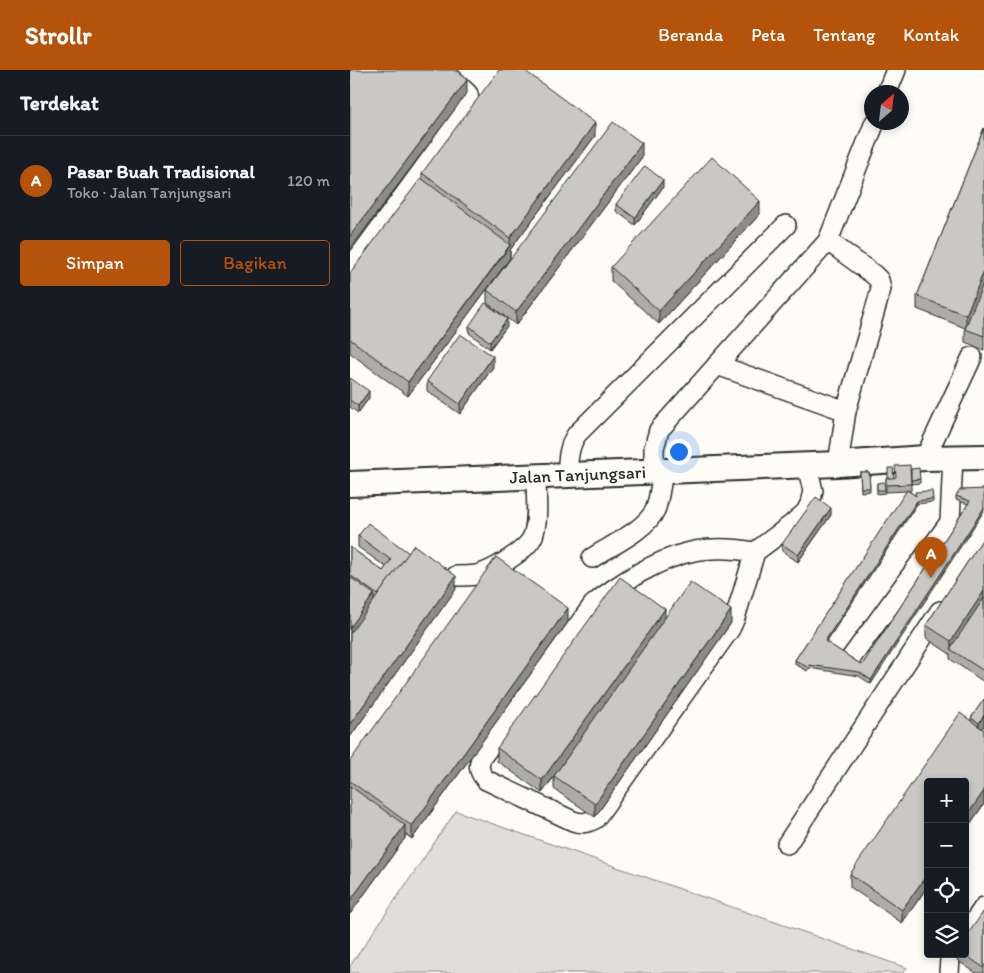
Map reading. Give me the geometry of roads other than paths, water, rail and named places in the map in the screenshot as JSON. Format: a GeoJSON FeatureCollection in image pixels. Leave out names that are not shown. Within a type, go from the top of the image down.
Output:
{"type":"FeatureCollection","features":[{"type":"Feature","properties":{"kind":"main road","name":"Jalan Tanjungsari"},"geometry":{"type":"LineString","coordinates":[[350,484],[536,478],[838,464],[925,458],[984,457]]}},
{"type":"Feature","properties":{"kind":"lane"},"geometry":{"type":"LineString","coordinates":[[350,269],[465,112],[469,101],[468,94],[443,70]]}},
{"type":"Feature","properties":{"kind":"lane"},"geometry":{"type":"LineString","coordinates":[[890,85],[896,70]]}},
{"type":"Feature","properties":{"kind":"lane"},"geometry":{"type":"LineString","coordinates":[[592,558],[643,525],[652,516],[656,508],[659,471],[654,448],[658,430],[828,241],[872,130]]}},
{"type":"Feature","properties":{"kind":"lane"},"geometry":{"type":"LineString","coordinates":[[566,476],[569,452],[573,439],[577,434],[786,225]]}},
{"type":"Feature","properties":{"kind":"lane"},"geometry":{"type":"LineString","coordinates":[[828,241],[874,275],[879,280],[880,289],[846,411],[838,464]]}},
{"type":"Feature","properties":{"kind":"lane"},"geometry":{"type":"LineString","coordinates":[[925,458],[972,357]]}},
{"type":"Feature","properties":{"kind":"lane"},"geometry":{"type":"LineString","coordinates":[[717,365],[846,411]]}},
{"type":"Feature","properties":{"kind":"lane"},"geometry":{"type":"LineString","coordinates":[[851,658],[950,522],[953,458]]}},
{"type":"Feature","properties":{"kind":"lane"},"geometry":{"type":"LineString","coordinates":[[755,552],[733,548],[691,551],[665,559],[622,582],[604,595],[593,605],[481,758],[478,765],[480,773],[486,780],[573,821],[587,823],[595,819],[730,629],[755,552],[806,512],[813,491],[807,465]]}},
{"type":"Feature","properties":{"kind":"lane"},"geometry":{"type":"LineString","coordinates":[[456,576],[476,575],[490,571],[526,546],[534,533],[536,478]]}},
{"type":"Feature","properties":{"kind":"lane"},"geometry":{"type":"LineString","coordinates":[[787,844],[951,594]]}},
{"type":"Feature","properties":{"kind":"lane"},"geometry":{"type":"LineString","coordinates":[[969,929],[984,907]]}},
{"type":"Feature","properties":{"kind":"lane"},"geometry":{"type":"LineString","coordinates":[[949,973],[950,958]]}},
{"type":"Feature","properties":{"kind":"place","name":"Pasar Buah Tradisional"},"geometry":{"type":"Point","coordinates":[931,578]}}]}
